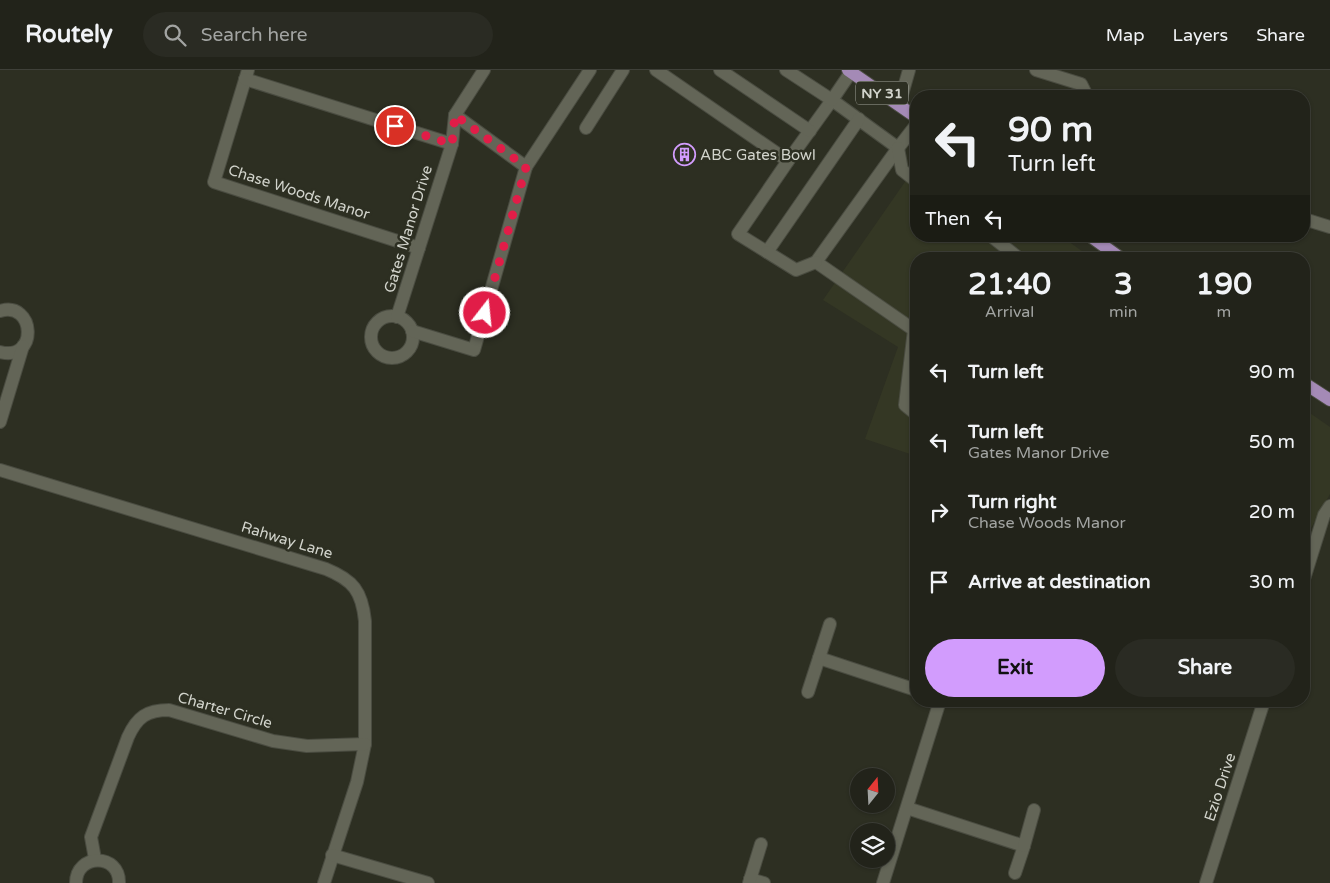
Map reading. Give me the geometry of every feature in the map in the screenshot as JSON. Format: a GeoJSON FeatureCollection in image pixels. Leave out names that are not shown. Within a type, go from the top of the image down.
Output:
{"type":"FeatureCollection","features":[{"type":"Feature","properties":{"kind":"main road","name":"NY 31"},"geometry":{"type":"LineString","coordinates":[[849,71],[910,113]]}},
{"type":"Feature","properties":{"kind":"main road"},"geometry":{"type":"LineString","coordinates":[[1098,242],[1112,252]]}},
{"type":"Feature","properties":{"kind":"main road"},"geometry":{"type":"LineString","coordinates":[[1310,387],[1330,400]]}},
{"type":"Feature","properties":{"kind":"street","name":"Gates Manor Drive"},"geometry":{"type":"LineString","coordinates":[[398,317],[452,144],[455,115],[484,70]]}},
{"type":"Feature","properties":{"kind":"street"},"geometry":{"type":"LineString","coordinates":[[412,331],[474,350],[526,167],[590,70]]}},
{"type":"Feature","properties":{"kind":"street"},"geometry":{"type":"LineString","coordinates":[[586,128],[623,70]]}},
{"type":"Feature","properties":{"kind":"street"},"geometry":{"type":"LineString","coordinates":[[656,70],[788,161]]}},
{"type":"Feature","properties":{"kind":"street"},"geometry":{"type":"LineString","coordinates":[[720,70],[810,131]]}},
{"type":"Feature","properties":{"kind":"street"},"geometry":{"type":"LineString","coordinates":[[786,70],[832,100],[898,148],[902,170],[910,176]]}},
{"type":"Feature","properties":{"kind":"street"},"geometry":{"type":"LineString","coordinates":[[898,105],[909,70]]}},
{"type":"Feature","properties":{"kind":"street"},"geometry":{"type":"LineString","coordinates":[[1036,70],[1081,84],[1084,90]]}},
{"type":"Feature","properties":{"kind":"street"},"geometry":{"type":"LineString","coordinates":[[849,71],[832,100],[738,234],[796,270],[816,262],[910,133]]}},
{"type":"Feature","properties":{"kind":"street","name":"Chase Woods Manor"},"geometry":{"type":"LineString","coordinates":[[419,248],[214,182],[246,74],[452,144]]}},
{"type":"Feature","properties":{"kind":"street"},"geometry":{"type":"LineString","coordinates":[[455,115],[526,167]]}},
{"type":"Feature","properties":{"kind":"street"},"geometry":{"type":"LineString","coordinates":[[767,252],[859,119]]}},
{"type":"Feature","properties":{"kind":"street"},"geometry":{"type":"LineString","coordinates":[[1310,220],[1330,227]]}},
{"type":"Feature","properties":{"kind":"street"},"geometry":{"type":"LineString","coordinates":[[997,242],[1008,252]]}},
{"type":"Feature","properties":{"kind":"street"},"geometry":{"type":"LineString","coordinates":[[816,262],[910,327]]}},
{"type":"Feature","properties":{"kind":"street"},"geometry":{"type":"LineString","coordinates":[[0,311],[10,310],[23,317],[29,331],[0,422]]}},
{"type":"Feature","properties":{"kind":"street","name":"Gates Manor Drive"},"geometry":{"type":"LineString","coordinates":[[398,317],[404,320],[412,331],[411,345],[401,356],[387,357],[376,350],[371,339],[374,326],[384,318],[398,317]]}},
{"type":"Feature","properties":{"kind":"street"},"geometry":{"type":"LineString","coordinates":[[0,352],[10,353],[23,346]]}},
{"type":"Feature","properties":{"kind":"street"},"geometry":{"type":"LineString","coordinates":[[905,405],[910,363]]}},
{"type":"Feature","properties":{"kind":"street"},"geometry":{"type":"LineString","coordinates":[[905,405],[910,398]]}},
{"type":"Feature","properties":{"kind":"street"},"geometry":{"type":"LineString","coordinates":[[905,405],[910,409]]}},
{"type":"Feature","properties":{"kind":"street","name":"Rahway Lane"},"geometry":{"type":"LineString","coordinates":[[0,470],[326,568],[343,576],[353,584],[364,607],[365,744],[357,782],[324,883]]}},
{"type":"Feature","properties":{"kind":"street"},"geometry":{"type":"LineString","coordinates":[[1310,560],[1324,515],[1330,506]]}},
{"type":"Feature","properties":{"kind":"street"},"geometry":{"type":"LineString","coordinates":[[808,692],[830,624]]}},
{"type":"Feature","properties":{"kind":"street"},"geometry":{"type":"LineString","coordinates":[[819,658],[910,688]]}},
{"type":"Feature","properties":{"kind":"street"},"geometry":{"type":"LineString","coordinates":[[883,883],[936,707]]}},
{"type":"Feature","properties":{"kind":"street","name":"Ezio Drive"},"geometry":{"type":"LineString","coordinates":[[1206,883],[1262,707]]}},
{"type":"Feature","properties":{"kind":"street","name":"Charter Circle"},"geometry":{"type":"LineString","coordinates":[[96,859],[91,837],[128,737],[134,724],[144,714],[155,710],[169,710],[273,741],[307,746],[365,744]]}},
{"type":"Feature","properties":{"kind":"street"},"geometry":{"type":"LineString","coordinates":[[906,808],[1024,846]]}},
{"type":"Feature","properties":{"kind":"street"},"geometry":{"type":"LineString","coordinates":[[1015,872],[1034,810]]}},
{"type":"Feature","properties":{"kind":"street"},"geometry":{"type":"LineString","coordinates":[[761,844],[750,881],[764,883]]}},
{"type":"Feature","properties":{"kind":"street"},"geometry":{"type":"LineString","coordinates":[[332,855],[428,883]]}},
{"type":"Feature","properties":{"kind":"street"},"geometry":{"type":"LineString","coordinates":[[76,883],[78,872],[83,865],[96,859],[108,862],[114,867],[118,873],[119,883]]}},
{"type":"Feature","properties":{"kind":"shaded area"},"geometry":{"type":"Polygon","coordinates":[[[910,175],[910,242],[1069,242],[1083,252],[910,252],[910,454],[865,439],[898,347],[823,300],[910,175]]]}},
{"type":"Feature","properties":{"kind":"shaded area"},"geometry":{"type":"Polygon","coordinates":[[[1310,413],[1330,427],[1330,494],[1310,530],[1310,413]]]}},
{"type":"Feature","properties":{"kind":"place","name":"ABC Gates Bowl"},"geometry":{"type":"Point","coordinates":[684,155]}},
{"type":"Feature","properties":{"kind":"route"},"geometry":{"type":"LineString","coordinates":[[395,126],[452,144],[455,115],[526,167],[485,313]]}}]}
